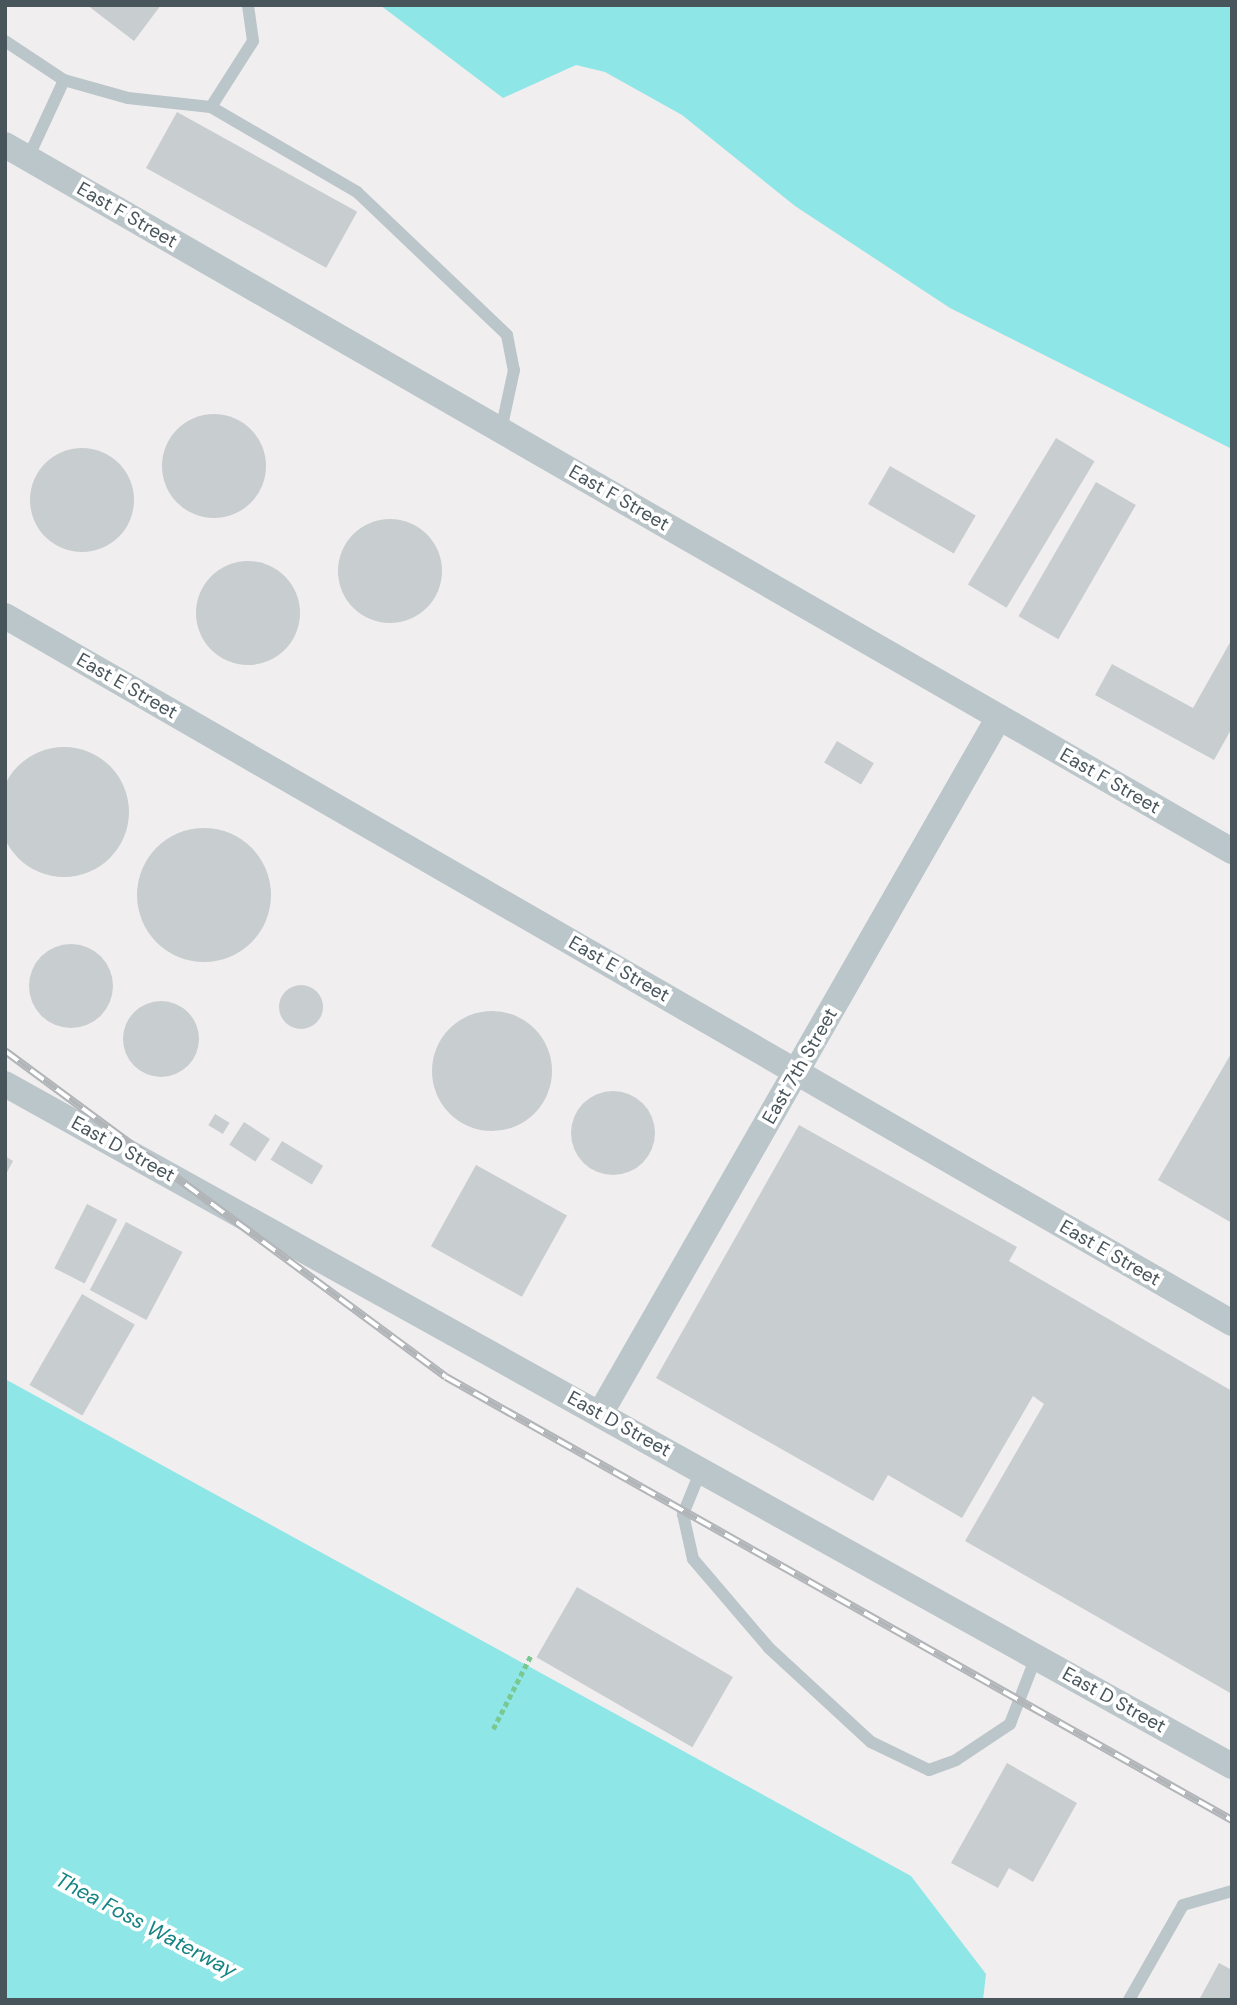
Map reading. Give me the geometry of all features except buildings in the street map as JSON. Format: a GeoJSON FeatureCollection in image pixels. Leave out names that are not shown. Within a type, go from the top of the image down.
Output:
{"type":"FeatureCollection","features":[{"type":"Feature","properties":{"kind":"street","name":"East F Street"},"geometry":{"type":"LineString","coordinates":[[5,145],[1232,851]]}},
{"type":"Feature","properties":{"kind":"street","name":"East E Street"},"geometry":{"type":"LineString","coordinates":[[5,616],[1232,1323]]}},
{"type":"Feature","properties":{"kind":"street","name":"East 7th Street"},"geometry":{"type":"LineString","coordinates":[[600,1414],[999,717]]}},
{"type":"Feature","properties":{"kind":"street","name":"East D Street"},"geometry":{"type":"LineString","coordinates":[[5,1084],[1232,1766]]}},
{"type":"Feature","properties":{"kind":"lane"},"geometry":{"type":"LineString","coordinates":[[211,107],[253,41],[248,5]]}},
{"type":"Feature","properties":{"kind":"lane"},"geometry":{"type":"LineString","coordinates":[[5,41],[64,80],[128,98],[211,107],[357,192],[507,335],[514,370],[501,430]]}},
{"type":"Feature","properties":{"kind":"lane"},"geometry":{"type":"LineString","coordinates":[[28,158],[64,80]]}},
{"type":"Feature","properties":{"kind":"lane"},"geometry":{"type":"LineString","coordinates":[[701,1470],[683,1514],[693,1559],[769,1648],[871,1742],[929,1770],[956,1760],[1010,1724],[1036,1657]]}},
{"type":"Feature","properties":{"kind":"lane"},"geometry":{"type":"LineString","coordinates":[[1129,2000],[1183,1905],[1232,1891]]}},
{"type":"Feature","properties":{"kind":"path"},"geometry":{"type":"LineString","coordinates":[[493,1729],[532,1653]]}},
{"type":"Feature","properties":{"kind":"water"},"geometry":{"type":"Polygon","coordinates":[[[380,5],[1232,5],[1232,449],[950,308],[795,206],[682,115],[605,72],[576,65],[503,98],[380,5]]]}},
{"type":"Feature","properties":{"kind":"water","name":"Thea Foss Waterway"},"geometry":{"type":"Polygon","coordinates":[[[5,1379],[911,1876],[986,1974],[983,2000],[5,2000],[5,1379]]]}},
{"type":"Feature","properties":{"kind":"railway"},"geometry":{"type":"LineString","coordinates":[[5,1051],[446,1377],[1232,1820]]}}]}
